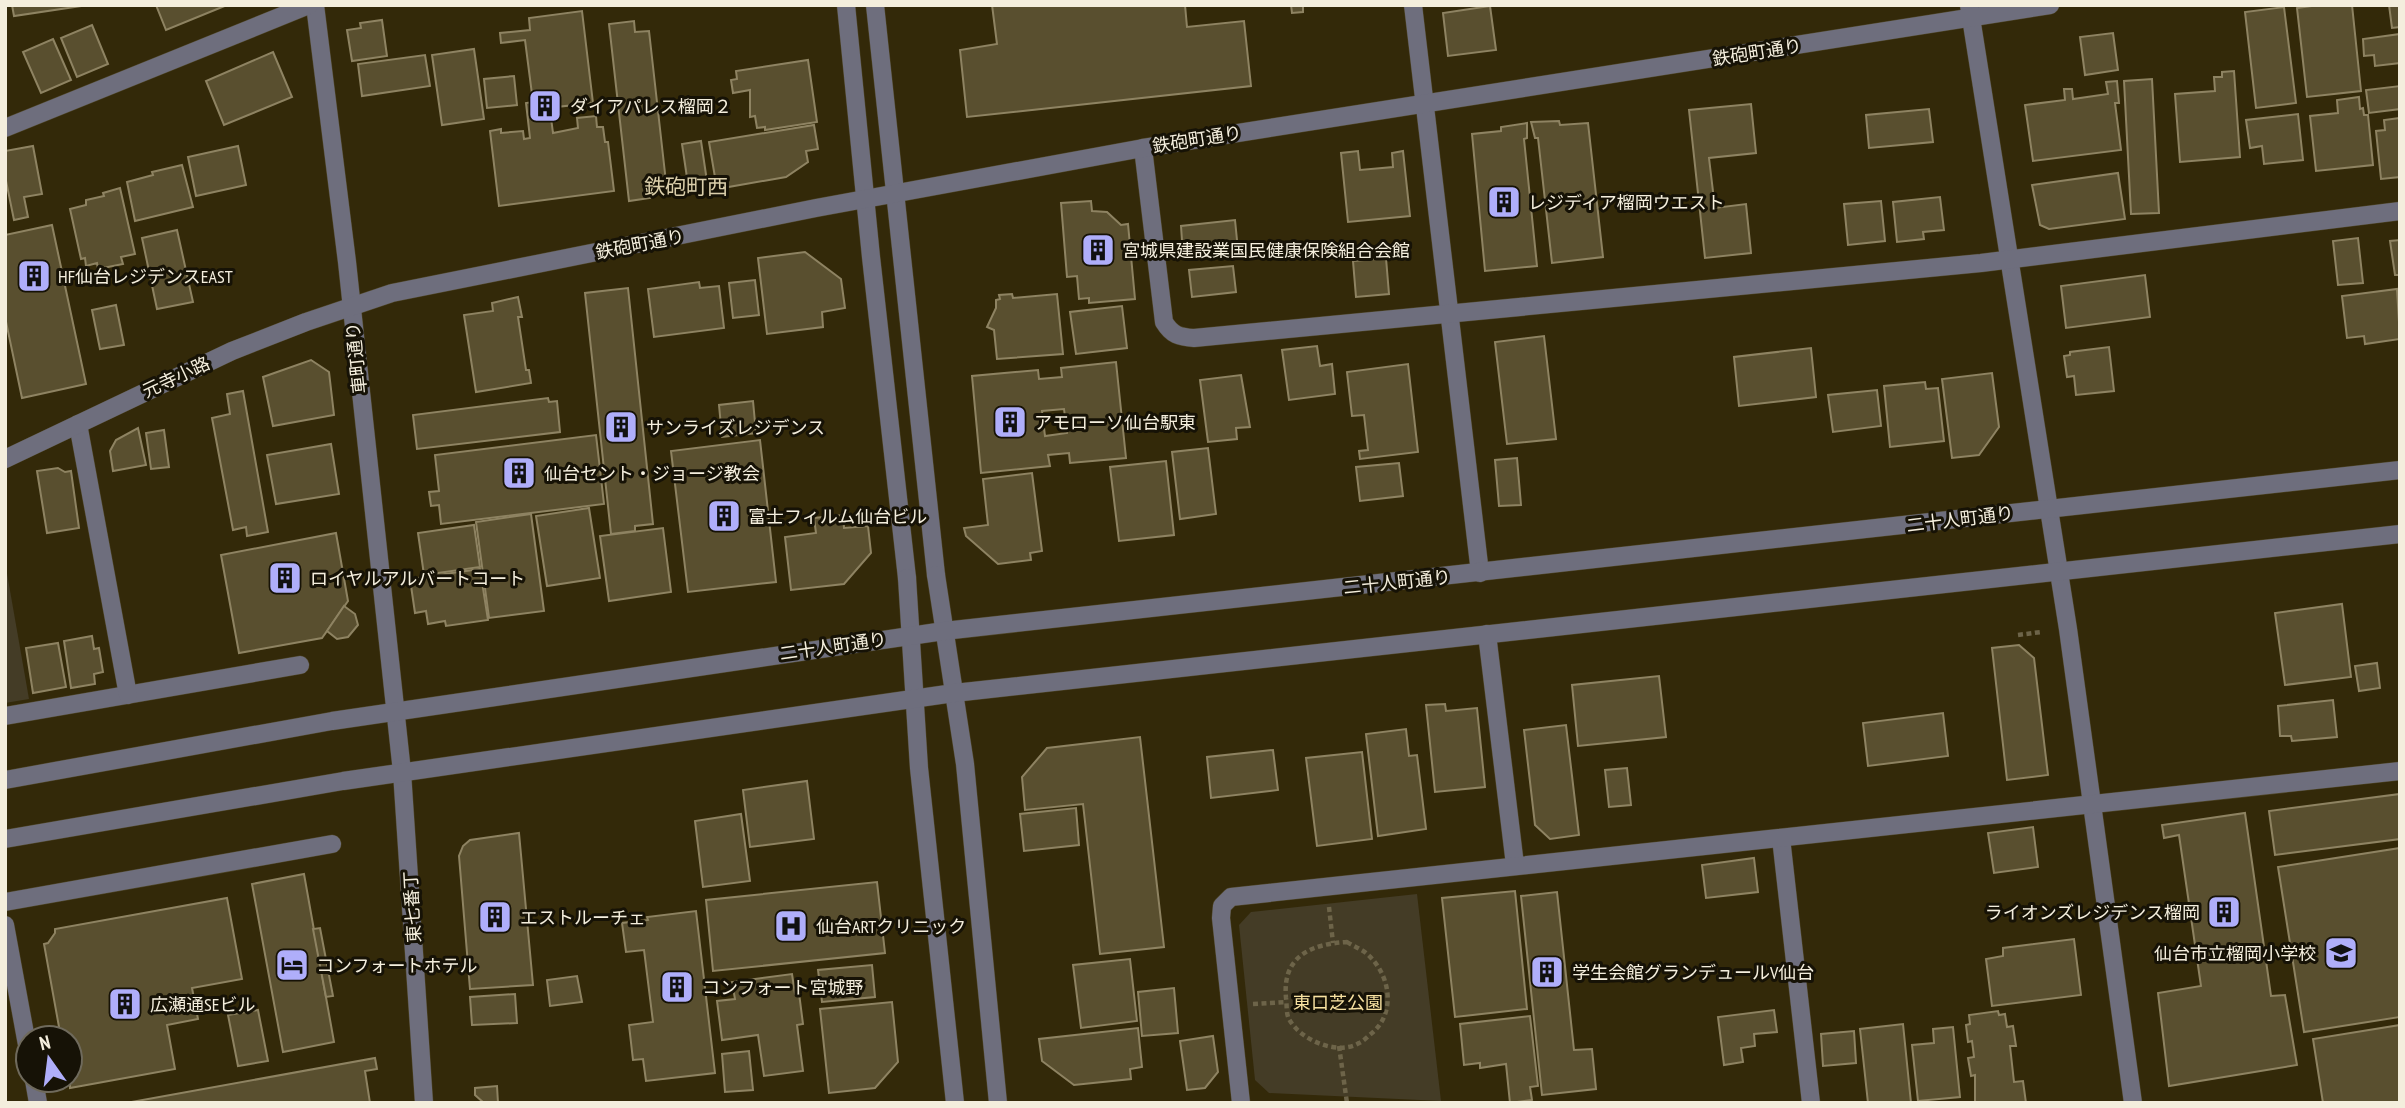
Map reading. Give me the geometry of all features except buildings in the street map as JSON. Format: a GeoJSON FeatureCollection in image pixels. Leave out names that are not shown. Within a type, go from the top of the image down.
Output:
{"type":"FeatureCollection","features":[{"type":"Feature","properties":{"kind":"street"},"geometry":{"type":"LineString","coordinates":[[5,128],[309,5]]}},
{"type":"Feature","properties":{"kind":"street","name":"車町通り"},"geometry":{"type":"LineString","coordinates":[[315,5],[396,712]]}},
{"type":"Feature","properties":{"kind":"street"},"geometry":{"type":"LineString","coordinates":[[846,5],[907,578],[919,768],[955,1103]]}},
{"type":"Feature","properties":{"kind":"street"},"geometry":{"type":"LineString","coordinates":[[875,5],[936,575],[965,764],[998,1103]]}},
{"type":"Feature","properties":{"kind":"street"},"geometry":{"type":"LineString","coordinates":[[1413,5],[1480,573]]}},
{"type":"Feature","properties":{"kind":"street","name":"鉄砲町通り"},"geometry":{"type":"LineString","coordinates":[[350,306],[392,293],[895,193],[1143,148],[1424,104],[1970,12],[2050,5]]}},
{"type":"Feature","properties":{"kind":"street"},"geometry":{"type":"LineString","coordinates":[[1970,12],[2059,572],[2133,1103]]}},
{"type":"Feature","properties":{"kind":"street"},"geometry":{"type":"LineString","coordinates":[[1143,148],[1164,322],[1169,331],[1178,337],[1194,338],[2008,259],[2400,211]]}},
{"type":"Feature","properties":{"kind":"street","name":"元寺小路"},"geometry":{"type":"LineString","coordinates":[[5,459],[232,351],[350,306]]}},
{"type":"Feature","properties":{"kind":"street"},"geometry":{"type":"LineString","coordinates":[[78,424],[128,695]]}},
{"type":"Feature","properties":{"kind":"street","name":"二十人町通り"},"geometry":{"type":"LineString","coordinates":[[5,780],[396,712],[911,635],[2400,470]]}},
{"type":"Feature","properties":{"kind":"street"},"geometry":{"type":"LineString","coordinates":[[5,839],[402,772],[954,693],[2400,534]]}},
{"type":"Feature","properties":{"kind":"street"},"geometry":{"type":"LineString","coordinates":[[1487,634],[1516,865]]}},
{"type":"Feature","properties":{"kind":"street"},"geometry":{"type":"LineString","coordinates":[[5,716],[300,665]]}},
{"type":"Feature","properties":{"kind":"street","name":"東七番丁"},"geometry":{"type":"LineString","coordinates":[[396,712],[409,845],[424,1103]]}},
{"type":"Feature","properties":{"kind":"street"},"geometry":{"type":"LineString","coordinates":[[1241,1103],[1221,918],[1222,906],[1231,897],[2400,771]]}},
{"type":"Feature","properties":{"kind":"street"},"geometry":{"type":"LineString","coordinates":[[1781,838],[1811,1103]]}},
{"type":"Feature","properties":{"kind":"street"},"geometry":{"type":"LineString","coordinates":[[5,902],[332,844]]}},
{"type":"Feature","properties":{"kind":"street"},"geometry":{"type":"LineString","coordinates":[[5,925],[23,1024]]}},
{"type":"Feature","properties":{"kind":"path"},"geometry":{"type":"LineString","coordinates":[[2018,635],[2041,632]]}},
{"type":"Feature","properties":{"kind":"path"},"geometry":{"type":"LineString","coordinates":[[1327,886],[1333,943]]}},
{"type":"Feature","properties":{"kind":"path"},"geometry":{"type":"LineString","coordinates":[[1348,942],[1367,954],[1385,977],[1389,1003],[1380,1026],[1357,1045],[1329,1048],[1306,1037],[1288,1018],[1287,1002],[1285,982],[1295,959],[1322,943],[1348,942]]}},
{"type":"Feature","properties":{"kind":"path"},"geometry":{"type":"LineString","coordinates":[[1230,1006],[1287,1002]]}},
{"type":"Feature","properties":{"kind":"path"},"geometry":{"type":"LineString","coordinates":[[1339,1046],[1347,1103]]}},
{"type":"Feature","properties":{"kind":"green space"},"geometry":{"type":"Polygon","coordinates":[[[5,562],[29,699],[5,703],[5,562]]]}},
{"type":"Feature","properties":{"kind":"green space","name":"東口芝公園"},"geometry":{"type":"Polygon","coordinates":[[[1417,894],[1441,1101],[1269,1093],[1255,1080],[1239,925],[1251,912],[1417,894]]]}},
{"type":"Feature","properties":{"kind":"place","name":"ダイアパレス榴岡２"},"geometry":{"type":"Point","coordinates":[545,106]}},
{"type":"Feature","properties":{"kind":"place","name":"レジディア榴岡ウエスト"},"geometry":{"type":"Point","coordinates":[1504,202]}},
{"type":"Feature","properties":{"kind":"place","name":"宮城県建設業国民健康保険組合会館"},"geometry":{"type":"Point","coordinates":[1098,250]}},
{"type":"Feature","properties":{"kind":"place","name":"HF仙台レジデンスEAST"},"geometry":{"type":"Point","coordinates":[34,276]}},
{"type":"Feature","properties":{"kind":"place","name":"アモローソ仙台駅東"},"geometry":{"type":"Point","coordinates":[1010,422]}},
{"type":"Feature","properties":{"kind":"place","name":"サンライズレジデンス"},"geometry":{"type":"Point","coordinates":[621,427]}},
{"type":"Feature","properties":{"kind":"place","name":"仙台セント・ジョージ教会"},"geometry":{"type":"Point","coordinates":[519,473]}},
{"type":"Feature","properties":{"kind":"place","name":"富士フィルム仙台ビル"},"geometry":{"type":"Point","coordinates":[724,516]}},
{"type":"Feature","properties":{"kind":"place","name":"ロイヤルアルバートコート"},"geometry":{"type":"Point","coordinates":[285,578]}},
{"type":"Feature","properties":{"kind":"place","name":"ライオンズレジデンス榴岡"},"geometry":{"type":"Point","coordinates":[2224,912]}},
{"type":"Feature","properties":{"kind":"place","name":"エストルーチェ"},"geometry":{"type":"Point","coordinates":[495,917]}},
{"type":"Feature","properties":{"kind":"place","name":"仙台ARTクリニック"},"geometry":{"type":"Point","coordinates":[791,926]}},
{"type":"Feature","properties":{"kind":"place","name":"仙台市立榴岡小学校"},"geometry":{"type":"Point","coordinates":[2341,953]}},
{"type":"Feature","properties":{"kind":"place","name":"コンフォートホテル"},"geometry":{"type":"Point","coordinates":[292,965]}},
{"type":"Feature","properties":{"kind":"place","name":"学生会館グランデュールV仙台"},"geometry":{"type":"Point","coordinates":[1547,972]}},
{"type":"Feature","properties":{"kind":"place","name":"コンフォート宮城野"},"geometry":{"type":"Point","coordinates":[677,987]}},
{"type":"Feature","properties":{"kind":"place","name":"広瀬通SEビル"},"geometry":{"type":"Point","coordinates":[125,1004]}},
{"type":"Feature","properties":{"kind":"district","name":"鉄砲町西"},"geometry":{"type":"Point","coordinates":[686,186]}}]}
